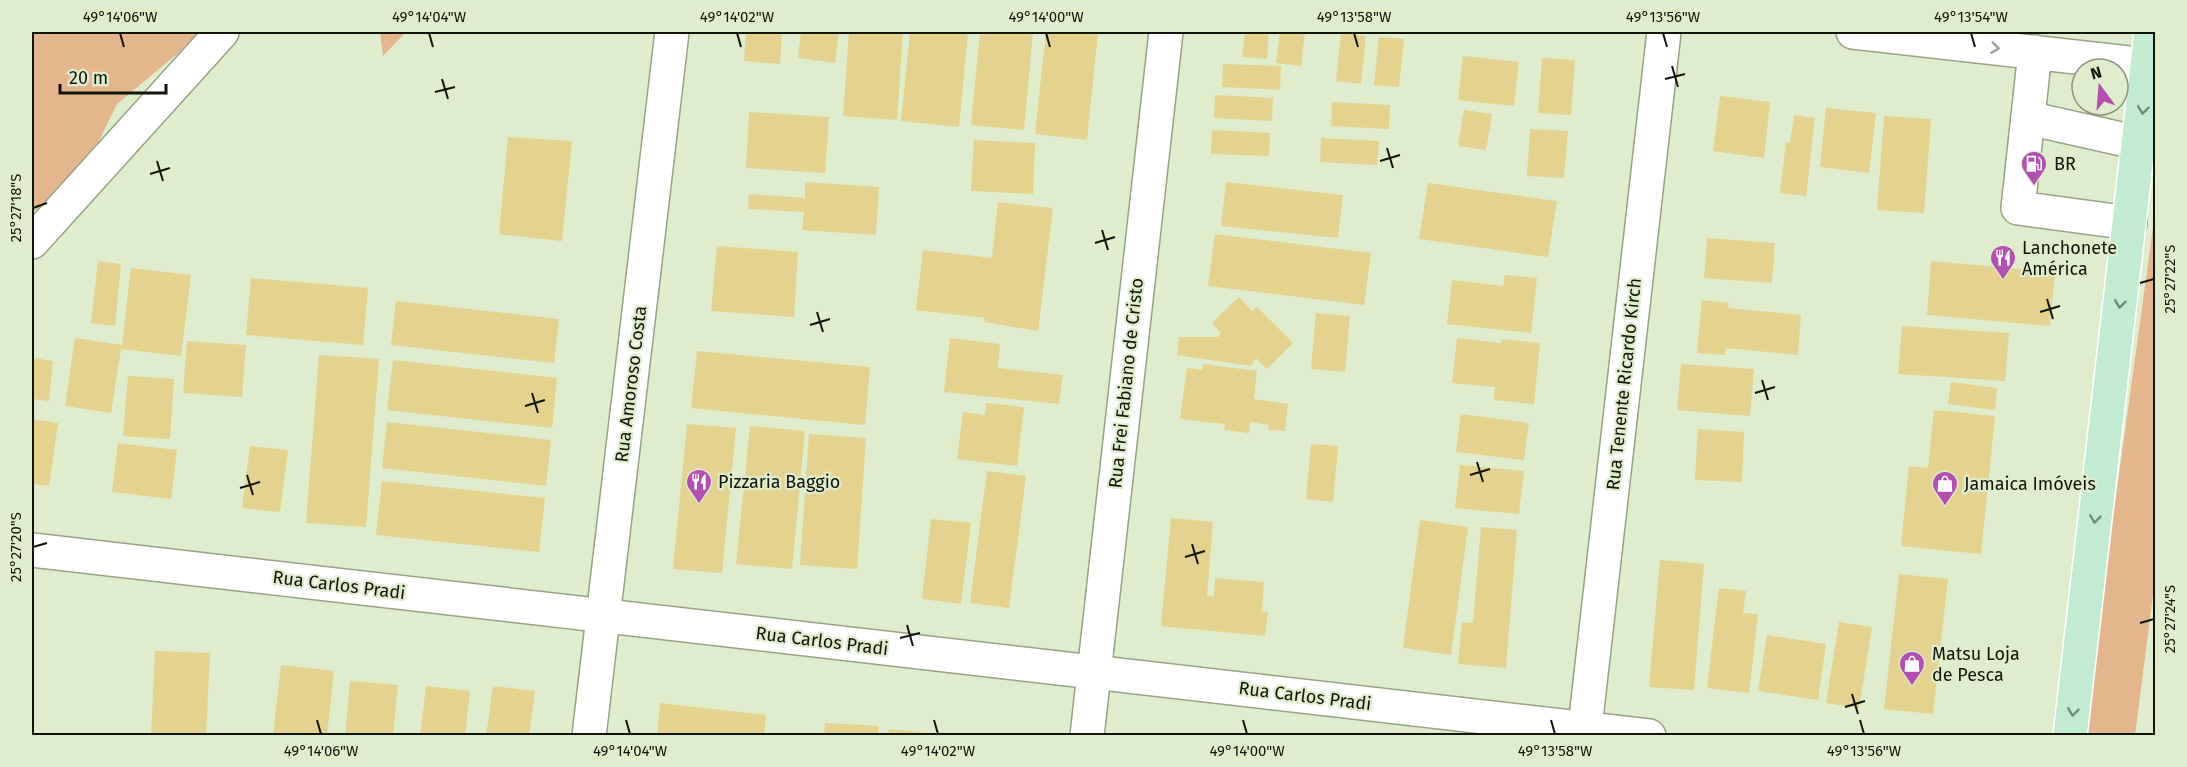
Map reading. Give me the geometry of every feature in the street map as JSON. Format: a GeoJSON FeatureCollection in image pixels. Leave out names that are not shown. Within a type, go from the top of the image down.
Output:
{"type":"FeatureCollection","features":[{"type":"Feature","properties":{"kind":"main road"},"geometry":{"type":"LineString","coordinates":[[2070,735],[2139,143],[2152,65],[2151,32]]}},
{"type":"Feature","properties":{"kind":"street"},"geometry":{"type":"LineString","coordinates":[[32,242],[222,32]]}},
{"type":"Feature","properties":{"kind":"street","name":"Rua Amoroso Costa"},"geometry":{"type":"LineString","coordinates":[[589,735],[672,32]]}},
{"type":"Feature","properties":{"kind":"street","name":"Rua Frei Fabiano de Cristo"},"geometry":{"type":"LineString","coordinates":[[1087,735],[1166,32]]}},
{"type":"Feature","properties":{"kind":"street","name":"Rua Tenente Ricardo Kirch"},"geometry":{"type":"LineString","coordinates":[[1585,732],[1664,32]]}},
{"type":"Feature","properties":{"kind":"street"},"geometry":{"type":"LineString","coordinates":[[1853,32],[2152,65]]}},
{"type":"Feature","properties":{"kind":"street"},"geometry":{"type":"LineString","coordinates":[[2035,52],[2018,208],[2130,223]]}},
{"type":"Feature","properties":{"kind":"street"},"geometry":{"type":"LineString","coordinates":[[2028,118],[2139,143]]}},
{"type":"Feature","properties":{"kind":"street","name":"Rua Carlos Pradi"},"geometry":{"type":"LineString","coordinates":[[32,550],[1094,671],[1585,732],[1649,735]]}},
{"type":"Feature","properties":{"kind":"shaded area"},"geometry":{"type":"Polygon","coordinates":[[[32,32],[199,32],[177,54],[117,104],[98,143],[61,193],[32,212],[32,32]]]}},
{"type":"Feature","properties":{"kind":"shaded area"},"geometry":{"type":"Polygon","coordinates":[[[380,32],[406,32],[383,56],[380,32]]]}},
{"type":"Feature","properties":{"kind":"shaded area"},"geometry":{"type":"Polygon","coordinates":[[[2155,213],[2156,572],[2135,735],[2083,736],[2155,213]]]}},
{"type":"Feature","properties":{"kind":"building"},"geometry":{"type":"Polygon","coordinates":[[[746,32],[782,32],[780,64],[744,61],[746,32]]]}},
{"type":"Feature","properties":{"kind":"building"},"geometry":{"type":"Polygon","coordinates":[[[801,32],[839,32],[835,63],[798,58],[801,32]]]}},
{"type":"Feature","properties":{"kind":"building"},"geometry":{"type":"Polygon","coordinates":[[[849,32],[903,32],[897,120],[843,116],[849,32]]]}},
{"type":"Feature","properties":{"kind":"building"},"geometry":{"type":"Polygon","coordinates":[[[910,32],[968,32],[959,127],[901,121],[910,32]]]}},
{"type":"Feature","properties":{"kind":"building"},"geometry":{"type":"Polygon","coordinates":[[[980,32],[1033,32],[1024,130],[971,125],[980,32]]]}},
{"type":"Feature","properties":{"kind":"building"},"geometry":{"type":"Polygon","coordinates":[[[1046,32],[1098,32],[1087,140],[1035,134],[1046,32]]]}},
{"type":"Feature","properties":{"kind":"building"},"geometry":{"type":"Polygon","coordinates":[[[1245,32],[1269,32],[1267,59],[1242,57],[1245,32]]]}},
{"type":"Feature","properties":{"kind":"building"},"geometry":{"type":"Polygon","coordinates":[[[1280,32],[1305,32],[1301,66],[1276,63],[1280,32]]]}},
{"type":"Feature","properties":{"kind":"building"},"geometry":{"type":"Polygon","coordinates":[[[1341,33],[1366,36],[1361,84],[1336,81],[1341,33]]]}},
{"type":"Feature","properties":{"kind":"building"},"geometry":{"type":"Polygon","coordinates":[[[1379,37],[1404,39],[1399,87],[1374,85],[1379,37]]]}},
{"type":"Feature","properties":{"kind":"building"},"geometry":{"type":"Polygon","coordinates":[[[1463,56],[1519,62],[1514,106],[1458,100],[1463,56]]]}},
{"type":"Feature","properties":{"kind":"building"},"geometry":{"type":"Polygon","coordinates":[[[1542,58],[1575,60],[1571,115],[1538,113],[1542,58]]]}},
{"type":"Feature","properties":{"kind":"building"},"geometry":{"type":"Polygon","coordinates":[[[1223,64],[1281,66],[1280,90],[1222,87],[1223,64]]]}},
{"type":"Feature","properties":{"kind":"building"},"geometry":{"type":"Polygon","coordinates":[[[1215,95],[1273,98],[1272,121],[1214,118],[1215,95]]]}},
{"type":"Feature","properties":{"kind":"building"},"geometry":{"type":"Polygon","coordinates":[[[1720,96],[1770,102],[1764,158],[1713,151],[1720,96]]]}},
{"type":"Feature","properties":{"kind":"building"},"geometry":{"type":"Polygon","coordinates":[[[1332,102],[1390,105],[1389,129],[1331,126],[1332,102]]]}},
{"type":"Feature","properties":{"kind":"building"},"geometry":{"type":"Polygon","coordinates":[[[1826,108],[1876,113],[1869,173],[1820,167],[1826,108]]]}},
{"type":"Feature","properties":{"kind":"building"},"geometry":{"type":"Polygon","coordinates":[[[1464,110],[1492,114],[1486,150],[1458,146],[1464,110]]]}},
{"type":"Feature","properties":{"kind":"building"},"geometry":{"type":"Polygon","coordinates":[[[749,112],[829,117],[825,173],[746,168],[749,112]]]}},
{"type":"Feature","properties":{"kind":"building"},"geometry":{"type":"Polygon","coordinates":[[[1794,115],[1815,118],[1806,196],[1780,193],[1786,142],[1790,143],[1794,115]]]}},
{"type":"Feature","properties":{"kind":"building"},"geometry":{"type":"Polygon","coordinates":[[[1884,116],[1931,119],[1924,213],[1877,210],[1884,116]]]}},
{"type":"Feature","properties":{"kind":"building"},"geometry":{"type":"Polygon","coordinates":[[[1530,129],[1568,131],[1564,178],[1527,176],[1530,129]]]}},
{"type":"Feature","properties":{"kind":"building"},"geometry":{"type":"Polygon","coordinates":[[[1212,130],[1270,133],[1269,156],[1211,154],[1212,130]]]}},
{"type":"Feature","properties":{"kind":"building"},"geometry":{"type":"Polygon","coordinates":[[[508,137],[572,141],[562,241],[499,234],[508,137]]]}},
{"type":"Feature","properties":{"kind":"building"},"geometry":{"type":"Polygon","coordinates":[[[1321,138],[1379,141],[1377,165],[1320,162],[1321,138]]]}},
{"type":"Feature","properties":{"kind":"building"},"geometry":{"type":"Polygon","coordinates":[[[974,140],[1035,143],[1033,194],[971,191],[974,140]]]}},
{"type":"Feature","properties":{"kind":"building"},"geometry":{"type":"Polygon","coordinates":[[[805,182],[879,187],[876,235],[802,230],[804,212],[748,209],[749,194],[805,198],[805,182]]]}},
{"type":"Feature","properties":{"kind":"building"},"geometry":{"type":"Polygon","coordinates":[[[1226,182],[1343,195],[1338,238],[1221,226],[1226,182]]]}},
{"type":"Feature","properties":{"kind":"building"},"geometry":{"type":"Polygon","coordinates":[[[1428,183],[1557,201],[1548,257],[1419,239],[1428,183]]]}},
{"type":"Feature","properties":{"kind":"building"},"geometry":{"type":"Polygon","coordinates":[[[998,202],[1053,208],[1038,331],[984,322],[985,318],[916,310],[923,250],[992,258],[998,202]]]}},
{"type":"Feature","properties":{"kind":"building"},"geometry":{"type":"Polygon","coordinates":[[[1215,234],[1371,253],[1364,305],[1208,286],[1215,234]]]}},
{"type":"Feature","properties":{"kind":"building"},"geometry":{"type":"Polygon","coordinates":[[[1707,238],[1775,243],[1772,283],[1704,278],[1707,238]]]}},
{"type":"Feature","properties":{"kind":"building"},"geometry":{"type":"Polygon","coordinates":[[[717,246],[798,252],[794,317],[711,311],[717,246]]]}},
{"type":"Feature","properties":{"kind":"building"},"geometry":{"type":"Polygon","coordinates":[[[98,261],[121,264],[115,326],[91,323],[98,261]]]}},
{"type":"Feature","properties":{"kind":"building"},"geometry":{"type":"Polygon","coordinates":[[[1931,261],[2055,272],[2050,326],[1927,315],[1931,261]]]}},
{"type":"Feature","properties":{"kind":"building"},"geometry":{"type":"Polygon","coordinates":[[[131,268],[191,275],[181,356],[121,349],[111,413],[65,406],[75,338],[122,345],[131,268]]]}},
{"type":"Feature","properties":{"kind":"building"},"geometry":{"type":"Polygon","coordinates":[[[1505,275],[1537,278],[1531,333],[1447,324],[1452,280],[1503,286],[1505,275]]]}},
{"type":"Feature","properties":{"kind":"building"},"geometry":{"type":"Polygon","coordinates":[[[251,278],[368,288],[363,345],[246,335],[251,278]]]}},
{"type":"Feature","properties":{"kind":"building"},"geometry":{"type":"Polygon","coordinates":[[[1239,297],[1252,311],[1257,307],[1293,343],[1267,369],[1256,358],[1251,366],[1177,355],[1179,337],[1218,337],[1221,333],[1212,323],[1239,297]]]}},
{"type":"Feature","properties":{"kind":"building"},"geometry":{"type":"Polygon","coordinates":[[[1702,300],[1729,303],[1728,308],[1801,315],[1798,355],[1726,348],[1725,355],[1697,353],[1702,300]]]}},
{"type":"Feature","properties":{"kind":"building"},"geometry":{"type":"Polygon","coordinates":[[[396,301],[559,319],[554,363],[391,345],[396,301]]]}},
{"type":"Feature","properties":{"kind":"building"},"geometry":{"type":"Polygon","coordinates":[[[1316,313],[1350,316],[1345,372],[1311,369],[1316,313]]]}},
{"type":"Feature","properties":{"kind":"building"},"geometry":{"type":"Polygon","coordinates":[[[1902,326],[2009,333],[2005,381],[1898,374],[1902,326]]]}},
{"type":"Feature","properties":{"kind":"building"},"geometry":{"type":"Polygon","coordinates":[[[950,338],[1000,344],[998,368],[1063,375],[1059,404],[944,392],[950,338]]]}},
{"type":"Feature","properties":{"kind":"building"},"geometry":{"type":"Polygon","coordinates":[[[1457,338],[1501,343],[1501,339],[1540,343],[1534,404],[1494,400],[1495,387],[1452,383],[1457,338]]]}},
{"type":"Feature","properties":{"kind":"building"},"geometry":{"type":"Polygon","coordinates":[[[187,341],[246,345],[242,397],[183,393],[187,341]]]}},
{"type":"Feature","properties":{"kind":"building"},"geometry":{"type":"Polygon","coordinates":[[[697,351],[870,367],[865,425],[691,408],[697,351]]]}},
{"type":"Feature","properties":{"kind":"building"},"geometry":{"type":"Polygon","coordinates":[[[319,355],[379,359],[366,527],[306,523],[319,355]]]}},
{"type":"Feature","properties":{"kind":"building"},"geometry":{"type":"Polygon","coordinates":[[[32,358],[53,361],[49,401],[32,399],[32,358]]]}},
{"type":"Feature","properties":{"kind":"building"},"geometry":{"type":"Polygon","coordinates":[[[393,360],[557,378],[552,428],[387,410],[393,360]]]}},
{"type":"Feature","properties":{"kind":"building"},"geometry":{"type":"Polygon","coordinates":[[[1203,364],[1257,371],[1254,399],[1288,404],[1285,431],[1268,430],[1269,425],[1250,422],[1249,433],[1224,430],[1225,424],[1180,419],[1187,368],[1202,370],[1203,364]]]}},
{"type":"Feature","properties":{"kind":"building"},"geometry":{"type":"Polygon","coordinates":[[[1681,364],[1754,369],[1750,416],[1677,410],[1681,364]]]}},
{"type":"Feature","properties":{"kind":"building"},"geometry":{"type":"Polygon","coordinates":[[[128,376],[174,379],[170,439],[123,436],[128,376]]]}},
{"type":"Feature","properties":{"kind":"building"},"geometry":{"type":"Polygon","coordinates":[[[1951,382],[1997,388],[1995,410],[1948,404],[1951,382]]]}},
{"type":"Feature","properties":{"kind":"building"},"geometry":{"type":"Polygon","coordinates":[[[986,403],[1024,407],[1017,466],[957,459],[963,412],[985,415],[986,403]]]}},
{"type":"Feature","properties":{"kind":"building","name":"Jamaica Imóveis"},"geometry":{"type":"Polygon","coordinates":[[[1934,410],[1995,416],[1981,554],[1901,546],[1909,466],[1928,468],[1934,410]]]}},
{"type":"Feature","properties":{"kind":"building"},"geometry":{"type":"Polygon","coordinates":[[[1461,414],[1529,423],[1524,460],[1456,452],[1461,414]]]}},
{"type":"Feature","properties":{"kind":"building"},"geometry":{"type":"Polygon","coordinates":[[[32,419],[58,423],[49,486],[32,484],[32,419]]]}},
{"type":"Feature","properties":{"kind":"building"},"geometry":{"type":"Polygon","coordinates":[[[387,422],[551,440],[546,486],[382,468],[387,422]]]}},
{"type":"Feature","properties":{"kind":"building"},"geometry":{"type":"Polygon","coordinates":[[[687,424],[736,428],[722,573],[673,569],[687,424]]]}},
{"type":"Feature","properties":{"kind":"building"},"geometry":{"type":"Polygon","coordinates":[[[750,426],[805,431],[792,569],[736,564],[750,426]]]}},
{"type":"Feature","properties":{"kind":"building"},"geometry":{"type":"Polygon","coordinates":[[[1698,429],[1744,432],[1742,482],[1695,480],[1698,429]]]}},
{"type":"Feature","properties":{"kind":"building"},"geometry":{"type":"Polygon","coordinates":[[[809,434],[866,438],[857,569],[800,565],[809,434]]]}},
{"type":"Feature","properties":{"kind":"building"},"geometry":{"type":"Polygon","coordinates":[[[118,443],[177,450],[171,499],[112,492],[118,443]]]}},
{"type":"Feature","properties":{"kind":"building"},"geometry":{"type":"Polygon","coordinates":[[[1311,444],[1338,446],[1333,502],[1306,499],[1311,444]]]}},
{"type":"Feature","properties":{"kind":"building"},"geometry":{"type":"Polygon","coordinates":[[[250,446],[288,450],[280,512],[242,508],[250,446]]]}},
{"type":"Feature","properties":{"kind":"building"},"geometry":{"type":"Polygon","coordinates":[[[1460,465],[1524,471],[1519,514],[1455,508],[1460,465]]]}},
{"type":"Feature","properties":{"kind":"building"},"geometry":{"type":"Polygon","coordinates":[[[987,471],[1026,476],[1009,608],[970,603],[987,471]]]}},
{"type":"Feature","properties":{"kind":"building"},"geometry":{"type":"Polygon","coordinates":[[[382,481],[545,498],[539,552],[376,535],[382,481]]]}},
{"type":"Feature","properties":{"kind":"building"},"geometry":{"type":"Polygon","coordinates":[[[1171,518],[1213,522],[1207,596],[1214,596],[1215,578],[1264,582],[1262,611],[1268,612],[1265,636],[1161,626],[1171,518]]]}},
{"type":"Feature","properties":{"kind":"building"},"geometry":{"type":"Polygon","coordinates":[[[931,519],[971,523],[961,604],[922,599],[931,519]]]}},
{"type":"Feature","properties":{"kind":"building"},"geometry":{"type":"Polygon","coordinates":[[[1420,520],[1468,527],[1451,655],[1403,648],[1420,520]]]}},
{"type":"Feature","properties":{"kind":"building"},"geometry":{"type":"Polygon","coordinates":[[[1481,527],[1517,530],[1506,668],[1458,664],[1462,622],[1473,623],[1481,527]]]}},
{"type":"Feature","properties":{"kind":"building"},"geometry":{"type":"Polygon","coordinates":[[[1660,560],[1704,564],[1694,690],[1649,687],[1660,560]]]}},
{"type":"Feature","properties":{"kind":"building"},"geometry":{"type":"Polygon","coordinates":[[[1899,574],[1948,579],[1933,714],[1884,709],[1899,574]]]}},
{"type":"Feature","properties":{"kind":"building"},"geometry":{"type":"Polygon","coordinates":[[[1719,588],[1746,591],[1743,613],[1758,614],[1749,693],[1707,688],[1719,588]]]}},
{"type":"Feature","properties":{"kind":"building"},"geometry":{"type":"Polygon","coordinates":[[[1839,622],[1872,627],[1859,708],[1826,703],[1839,622]]]}},
{"type":"Feature","properties":{"kind":"building"},"geometry":{"type":"Polygon","coordinates":[[[1767,635],[1826,644],[1818,700],[1758,691],[1767,635]]]}},
{"type":"Feature","properties":{"kind":"building"},"geometry":{"type":"Polygon","coordinates":[[[155,651],[210,653],[206,736],[151,736],[155,651]]]}},
{"type":"Feature","properties":{"kind":"building"},"geometry":{"type":"Polygon","coordinates":[[[281,665],[334,671],[327,736],[273,736],[281,665]]]}},
{"type":"Feature","properties":{"kind":"building"},"geometry":{"type":"Polygon","coordinates":[[[350,681],[398,685],[393,736],[345,736],[350,681]]]}},
{"type":"Feature","properties":{"kind":"building"},"geometry":{"type":"Polygon","coordinates":[[[426,686],[470,691],[465,736],[420,736],[426,686]]]}},
{"type":"Feature","properties":{"kind":"building"},"geometry":{"type":"Polygon","coordinates":[[[493,686],[535,691],[529,736],[486,736],[493,686]]]}},
{"type":"Feature","properties":{"kind":"building"},"geometry":{"type":"Polygon","coordinates":[[[660,703],[766,715],[764,736],[657,736],[660,703]]]}},
{"type":"Feature","properties":{"kind":"building"},"geometry":{"type":"Polygon","coordinates":[[[825,723],[879,726],[878,736],[824,736],[825,723]]]}},
{"type":"Feature","properties":{"kind":"building"},"geometry":{"type":"Polygon","coordinates":[[[889,729],[940,734],[940,736],[888,736],[889,729]]]}},
{"type":"Feature","properties":{"kind":"place","name":"BR"},"geometry":{"type":"Point","coordinates":[2034,187]}},
{"type":"Feature","properties":{"kind":"place","name":"Lanchonete América"},"geometry":{"type":"Point","coordinates":[2003,281]}},
{"type":"Feature","properties":{"kind":"place","name":"Pizzaria Baggio"},"geometry":{"type":"Point","coordinates":[699,505]}},
{"type":"Feature","properties":{"kind":"place","name":"Jamaica Imóveis"},"geometry":{"type":"Point","coordinates":[1945,507]}},
{"type":"Feature","properties":{"kind":"place","name":"Matsu Loja de Pesca"},"geometry":{"type":"Point","coordinates":[1912,687]}}]}
